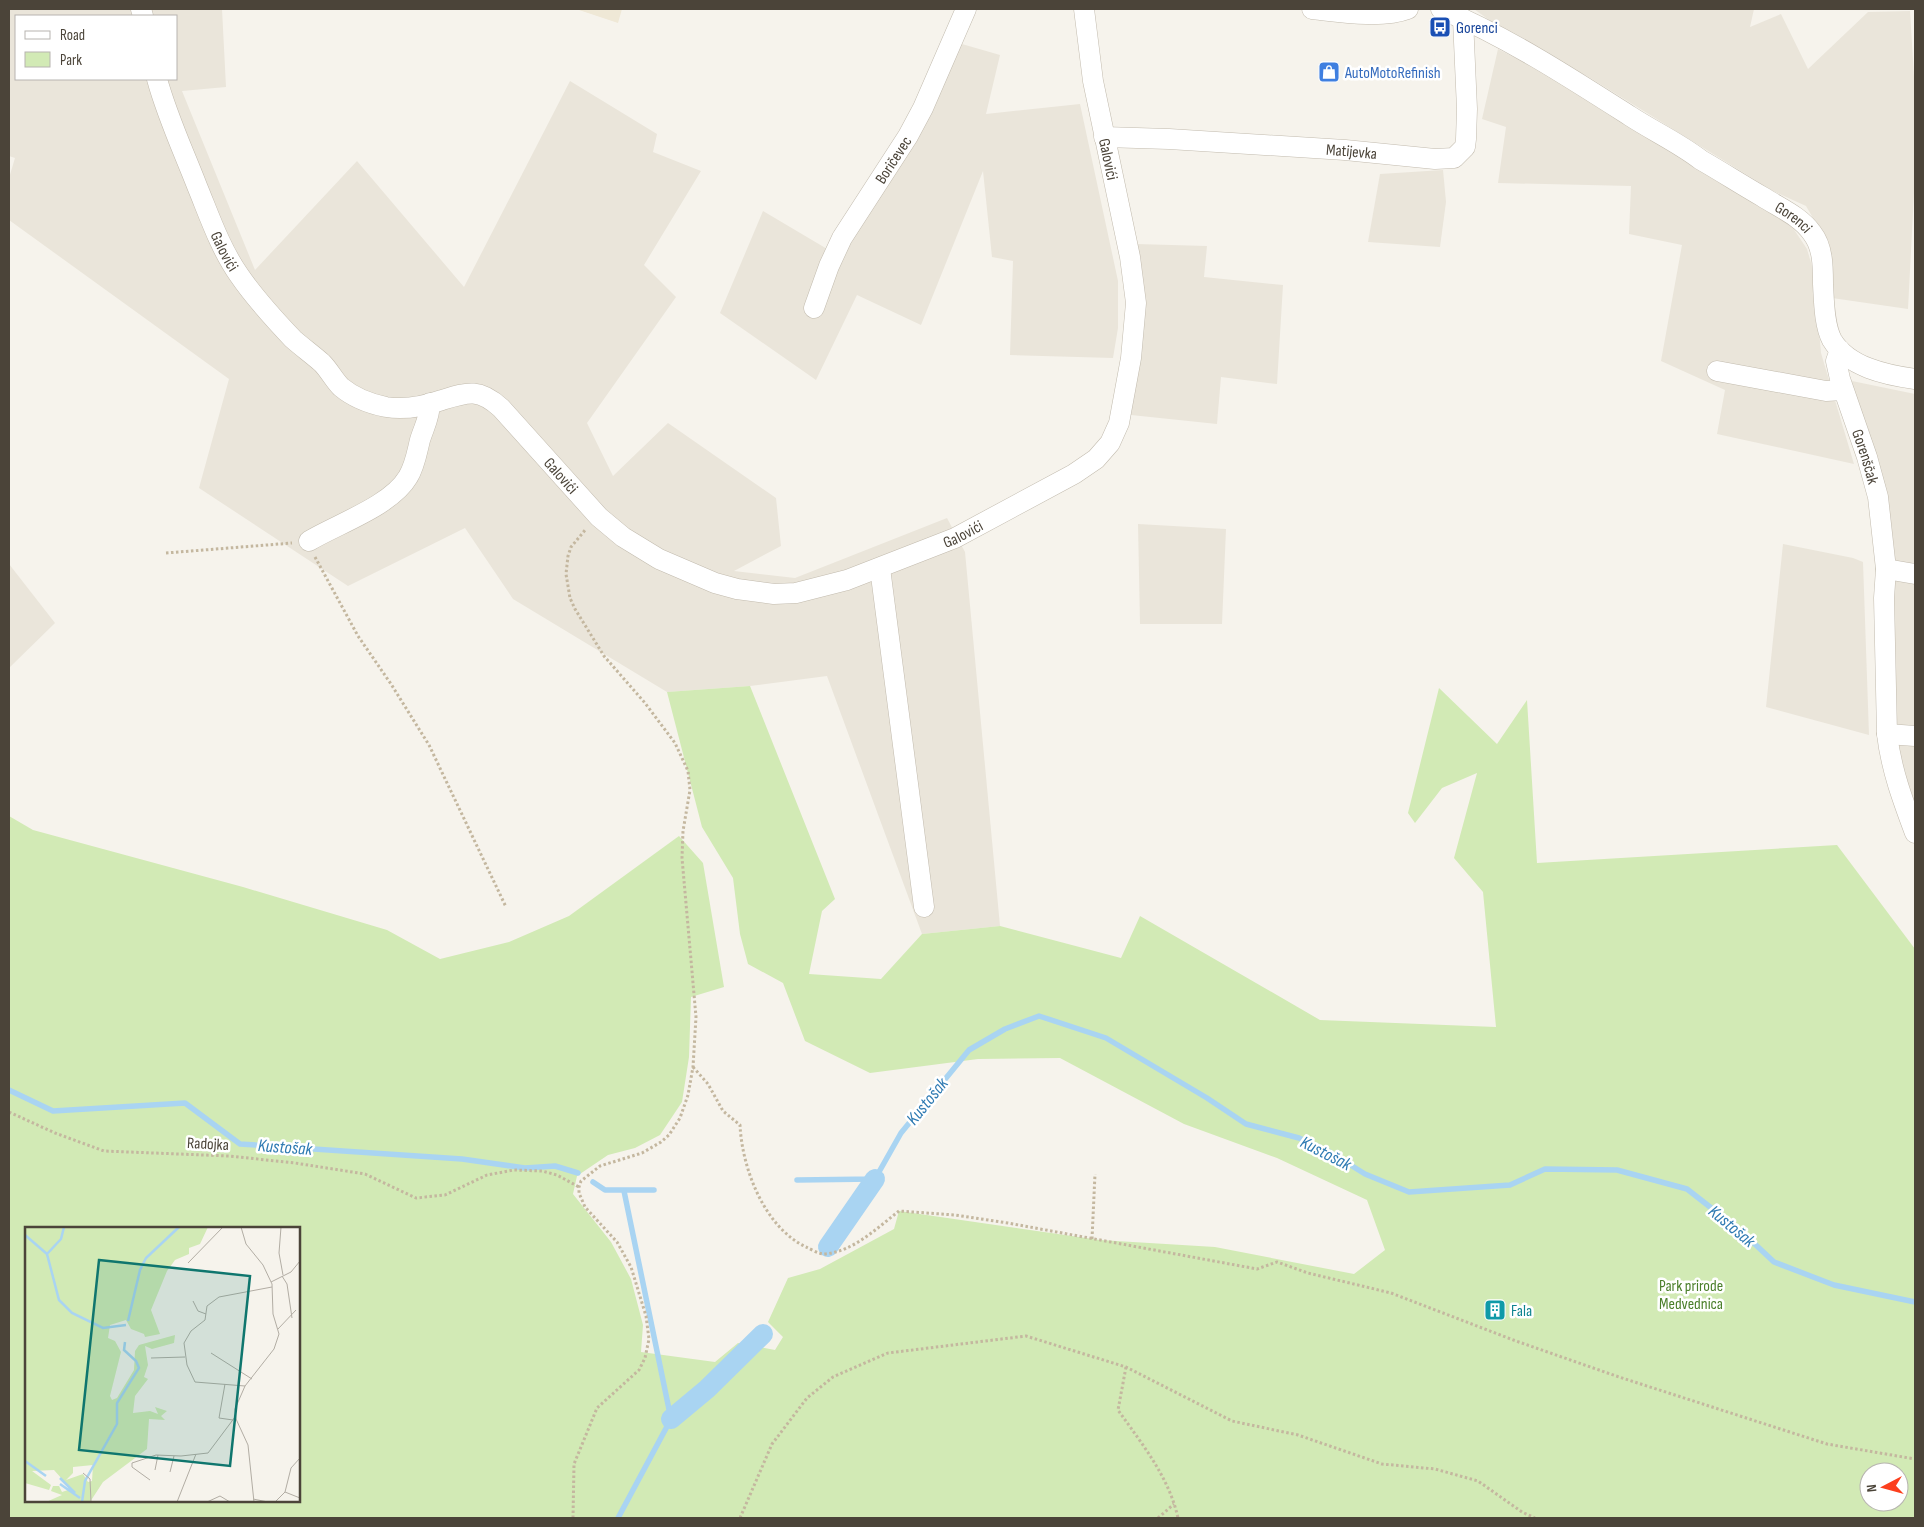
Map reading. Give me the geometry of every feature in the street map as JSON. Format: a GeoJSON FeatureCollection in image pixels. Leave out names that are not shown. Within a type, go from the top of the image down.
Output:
{"type":"FeatureCollection","features":[{"type":"Feature","properties":{"kind":"street","name":"Boričevec"},"geometry":{"type":"LineString","coordinates":[[814,308],[829,266],[842,238],[908,136],[923,108],[966,9]]}},
{"type":"Feature","properties":{"kind":"street","name":"Galovići"},"geometry":{"type":"LineString","coordinates":[[157,80],[177,137],[230,261],[246,285],[294,339],[323,364],[349,393],[373,403],[396,408],[430,403],[466,393],[482,394],[501,408],[599,517],[623,537],[659,559],[715,583],[737,589],[774,594],[796,593],[848,580],[955,538],[1074,474],[1104,452],[1115,434],[1124,401],[1136,323],[1136,303],[1130,257],[1091,68],[1084,9]]}},
{"type":"Feature","properties":{"kind":"street"},"geometry":{"type":"LineString","coordinates":[[1312,9],[1350,13],[1381,13],[1408,9]]}},
{"type":"Feature","properties":{"kind":"street","name":"Gorenci"},"geometry":{"type":"LineString","coordinates":[[1441,9],[1568,75],[1666,139],[1797,217],[1812,233],[1821,252],[1827,322],[1831,339],[1851,360],[1872,369],[1915,379]]}},
{"type":"Feature","properties":{"kind":"street","name":"Matijevka"},"geometry":{"type":"LineString","coordinates":[[1104,137],[1169,139],[1345,150],[1436,159],[1454,158],[1465,147],[1466,139],[1467,100],[1463,19]]}},
{"type":"Feature","properties":{"kind":"street","name":"Gorenščak"},"geometry":{"type":"LineString","coordinates":[[1840,350],[1836,361],[1843,390],[1875,484],[1886,569],[1884,598],[1889,752],[1915,833]]}},
{"type":"Feature","properties":{"kind":"street"},"geometry":{"type":"LineString","coordinates":[[1716,371],[1826,391],[1843,390]]}},
{"type":"Feature","properties":{"kind":"street"},"geometry":{"type":"LineString","coordinates":[[309,542],[355,518],[394,493],[403,484],[413,466],[430,415],[430,403]]}},
{"type":"Feature","properties":{"kind":"street"},"geometry":{"type":"LineString","coordinates":[[880,568],[924,907]]}},
{"type":"Feature","properties":{"kind":"street"},"geometry":{"type":"LineString","coordinates":[[1886,569],[1915,574]]}},
{"type":"Feature","properties":{"kind":"street"},"geometry":{"type":"LineString","coordinates":[[1887,734],[1915,736]]}},
{"type":"Feature","properties":{"kind":"path"},"geometry":{"type":"LineString","coordinates":[[573,1518],[574,1464],[598,1408],[640,1370],[649,1339],[646,1316],[631,1267],[617,1242],[585,1207],[579,1194],[579,1187],[581,1181],[607,1163],[652,1148],[669,1135],[686,1105],[693,1067],[696,1005],[688,942],[682,858],[683,831],[690,790],[685,763],[676,743],[645,703],[604,656],[575,610],[570,598],[566,574],[568,556],[577,539],[599,517]]}},
{"type":"Feature","properties":{"kind":"path"},"geometry":{"type":"LineString","coordinates":[[166,553],[309,542],[358,636],[429,745],[506,907]]}},
{"type":"Feature","properties":{"kind":"path"},"geometry":{"type":"LineString","coordinates":[[693,1067],[708,1084],[723,1111],[740,1125],[741,1146],[748,1170],[763,1204],[782,1228],[800,1244],[822,1254],[845,1250],[899,1211],[964,1216],[1258,1269],[1278,1262],[1308,1273],[1391,1293],[1525,1345],[1827,1444],[1915,1459]]}},
{"type":"Feature","properties":{"kind":"path","name":"Radojka"},"geometry":{"type":"LineString","coordinates":[[9,1112],[55,1133],[104,1151],[229,1156],[295,1163],[365,1174],[416,1198],[445,1196],[487,1175],[514,1170],[542,1171],[556,1175],[579,1187]]}},
{"type":"Feature","properties":{"kind":"path"},"geometry":{"type":"LineString","coordinates":[[1092,1239],[1095,1174]]}},
{"type":"Feature","properties":{"kind":"path"},"geometry":{"type":"LineString","coordinates":[[740,1518],[772,1444],[807,1398],[833,1378],[888,1353],[1026,1336],[1126,1367],[1232,1421],[1298,1435],[1382,1464],[1436,1469],[1478,1480],[1522,1512],[1535,1518]]}},
{"type":"Feature","properties":{"kind":"path"},"geometry":{"type":"LineString","coordinates":[[1126,1367],[1118,1410],[1154,1461],[1175,1504],[1178,1518]]}},
{"type":"Feature","properties":{"kind":"path"},"geometry":{"type":"LineString","coordinates":[[1158,1518],[1175,1504]]}},
{"type":"Feature","properties":{"kind":"shaded area"},"geometry":{"type":"Polygon","coordinates":[[[9,9],[222,9],[226,87],[182,91],[255,270],[357,161],[464,287],[570,81],[657,134],[653,152],[701,171],[644,265],[676,297],[587,423],[613,476],[668,423],[776,498],[781,546],[734,571],[795,578],[947,518],[965,552],[1000,926],[922,934],[827,676],[750,686],[667,692],[513,599],[465,528],[348,586],[199,488],[229,379],[9,220],[9,178],[15,158],[9,156],[9,9]]]}},
{"type":"Feature","properties":{"kind":"shaded area"},"geometry":{"type":"Polygon","coordinates":[[[576,9],[622,9],[618,23],[576,9]]]}},
{"type":"Feature","properties":{"kind":"shaded area"},"geometry":{"type":"Polygon","coordinates":[[[1474,9],[1754,9],[1750,27],[1781,14],[1808,69],[1868,12],[1910,11],[1915,93],[1915,174],[1908,309],[1832,298],[1828,244],[1806,206],[1773,191],[1587,76],[1523,45],[1474,9]]]}},
{"type":"Feature","properties":{"kind":"shaded area"},"geometry":{"type":"Polygon","coordinates":[[[955,42],[1000,55],[986,114],[1080,104],[1118,281],[1118,328],[1113,358],[1010,355],[1013,261],[992,257],[983,171],[921,325],[857,295],[816,380],[720,313],[763,211],[839,256],[955,42]]]}},
{"type":"Feature","properties":{"kind":"shaded area"},"geometry":{"type":"Polygon","coordinates":[[[1498,49],[1544,73],[1728,183],[1793,228],[1807,249],[1814,273],[1821,353],[1854,464],[1717,434],[1725,390],[1661,361],[1682,245],[1629,234],[1631,186],[1498,183],[1506,127],[1482,119],[1498,49]]]}},
{"type":"Feature","properties":{"kind":"shaded area"},"geometry":{"type":"Polygon","coordinates":[[[1443,170],[1446,202],[1440,247],[1368,242],[1380,174],[1443,170]]]}},
{"type":"Feature","properties":{"kind":"shaded area"},"geometry":{"type":"Polygon","coordinates":[[[1136,244],[1207,246],[1204,277],[1283,285],[1277,384],[1221,377],[1217,424],[1131,415],[1142,308],[1136,244]]]}},
{"type":"Feature","properties":{"kind":"shaded area"},"geometry":{"type":"Polygon","coordinates":[[[1852,381],[1915,394],[1915,811],[1896,753],[1871,448],[1852,381]]]}},
{"type":"Feature","properties":{"kind":"shaded area"},"geometry":{"type":"Polygon","coordinates":[[[1138,524],[1226,529],[1222,624],[1140,624],[1138,524]]]}},
{"type":"Feature","properties":{"kind":"shaded area"},"geometry":{"type":"Polygon","coordinates":[[[1783,544],[1853,558],[1863,562],[1869,735],[1766,707],[1783,544]]]}},
{"type":"Feature","properties":{"kind":"shaded area"},"geometry":{"type":"Polygon","coordinates":[[[9,564],[55,623],[9,668],[9,564]]]}},
{"type":"Feature","properties":{"kind":"green space","name":"Park prirode Medvednica"},"geometry":{"type":"Polygon","coordinates":[[[750,686],[835,899],[822,911],[809,974],[881,979],[922,934],[1000,926],[1121,958],[1140,916],[1320,1020],[1496,1027],[1483,892],[1454,858],[1477,773],[1442,788],[1415,823],[1408,813],[1439,688],[1497,744],[1527,700],[1537,863],[1837,845],[1915,949],[1915,1518],[9,1518],[9,816],[33,830],[243,887],[387,930],[440,959],[509,942],[569,916],[679,836],[703,863],[724,987],[691,997],[689,1057],[682,1102],[660,1135],[635,1148],[608,1155],[577,1176],[573,1194],[611,1242],[631,1279],[643,1325],[641,1352],[715,1362],[738,1343],[775,1350],[783,1337],[768,1322],[788,1278],[820,1269],[894,1229],[899,1211],[1100,1240],[1215,1247],[1354,1274],[1385,1250],[1367,1200],[1277,1158],[1184,1124],[1060,1058],[978,1059],[870,1073],[805,1041],[783,983],[748,964],[740,934],[733,878],[702,827],[667,692],[750,686]]]}},
{"type":"Feature","properties":{"kind":"waterway","name":"Kustošak"},"geometry":{"type":"LineString","coordinates":[[797,1180],[875,1179],[901,1133],[969,1050],[1005,1029],[1039,1016],[1106,1038],[1207,1098],[1246,1124],[1299,1138],[1328,1151],[1365,1174],[1409,1192],[1510,1185],[1545,1169],[1617,1170],[1687,1189],[1742,1232],[1774,1262],[1834,1285],[1915,1302]]}},
{"type":"Feature","properties":{"kind":"waterway","name":"Kustošak"},"geometry":{"type":"LineString","coordinates":[[9,1090],[53,1111],[185,1103],[240,1144],[462,1159],[525,1168],[555,1166],[578,1173]]}},
{"type":"Feature","properties":{"kind":"waterway"},"geometry":{"type":"LineString","coordinates":[[828,1247],[875,1179]]}},
{"type":"Feature","properties":{"kind":"waterway","name":"Kustošak"},"geometry":{"type":"LineString","coordinates":[[593,1182],[605,1190],[654,1190]]}},
{"type":"Feature","properties":{"kind":"waterway"},"geometry":{"type":"LineString","coordinates":[[618,1518],[671,1419],[624,1191]]}},
{"type":"Feature","properties":{"kind":"waterway"},"geometry":{"type":"LineString","coordinates":[[671,1419],[707,1389],[763,1334]]}},
{"type":"Feature","properties":{"kind":"place","name":"Gorenci"},"geometry":{"type":"Point","coordinates":[1440,27]}},
{"type":"Feature","properties":{"kind":"place","name":"AutoMotoRefinish"},"geometry":{"type":"Point","coordinates":[1329,72]}},
{"type":"Feature","properties":{"kind":"place","name":"Fala"},"geometry":{"type":"Point","coordinates":[1495,1310]}}]}
